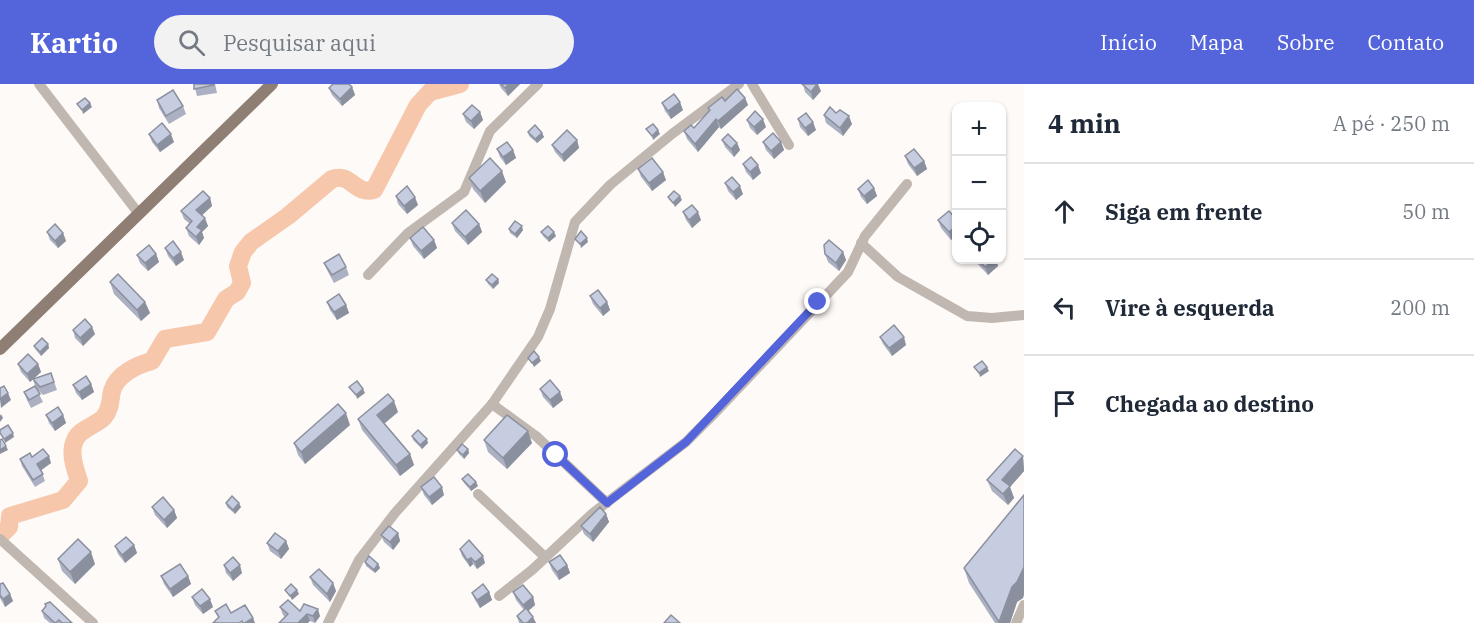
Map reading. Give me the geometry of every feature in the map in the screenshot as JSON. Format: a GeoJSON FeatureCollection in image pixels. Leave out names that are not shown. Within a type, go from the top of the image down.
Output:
{"type":"FeatureCollection","features":[{"type":"Feature","properties":{"kind":"main road"},"geometry":{"type":"LineString","coordinates":[[0,350],[272,84]]}},
{"type":"Feature","properties":{"kind":"street"},"geometry":{"type":"LineString","coordinates":[[39,84],[139,214]]}},
{"type":"Feature","properties":{"kind":"street"},"geometry":{"type":"LineString","coordinates":[[368,275],[408,233],[464,192],[490,131],[538,84]]}},
{"type":"Feature","properties":{"kind":"street"},"geometry":{"type":"LineString","coordinates":[[752,84],[789,145]]}},
{"type":"Feature","properties":{"kind":"street"},"geometry":{"type":"LineString","coordinates":[[328,623],[359,560],[395,513],[492,404],[543,327],[575,222],[618,179],[735,85]]}},
{"type":"Feature","properties":{"kind":"street"},"geometry":{"type":"LineString","coordinates":[[499,596],[607,503],[686,442],[713,415],[849,273],[861,243],[907,184]]}},
{"type":"Feature","properties":{"kind":"street"},"geometry":{"type":"LineString","coordinates":[[861,243],[898,277],[967,316],[992,318],[1024,315]]}},
{"type":"Feature","properties":{"kind":"street"},"geometry":{"type":"LineString","coordinates":[[492,404],[536,436],[607,503]]}},
{"type":"Feature","properties":{"kind":"street"},"geometry":{"type":"LineString","coordinates":[[478,494],[545,557]]}},
{"type":"Feature","properties":{"kind":"street"},"geometry":{"type":"LineString","coordinates":[[0,539],[93,623]]}},
{"type":"Feature","properties":{"kind":"street"},"geometry":{"type":"LineString","coordinates":[[1016,623],[1024,605]]}},
{"type":"Feature","properties":{"kind":"building"},"geometry":{"type":"Polygon","coordinates":[[[194,84],[214,84],[214,85],[194,89],[194,84]]]}},
{"type":"Feature","properties":{"kind":"building"},"geometry":{"type":"Polygon","coordinates":[[[333,84],[349,84],[352,87],[340,99],[329,88],[333,84]]]}},
{"type":"Feature","properties":{"kind":"building"},"geometry":{"type":"Polygon","coordinates":[[[802,84],[817,84],[811,92],[802,84]]]}},
{"type":"Feature","properties":{"kind":"building"},"geometry":{"type":"Polygon","coordinates":[[[737,89],[745,98],[718,121],[716,119],[695,144],[684,131],[691,125],[694,128],[710,110],[708,108],[722,97],[725,101],[737,89]]]}},
{"type":"Feature","properties":{"kind":"building"},"geometry":{"type":"Polygon","coordinates":[[[173,90],[183,106],[166,116],[157,100],[173,90]]]}},
{"type":"Feature","properties":{"kind":"building"},"geometry":{"type":"Polygon","coordinates":[[[674,94],[680,102],[668,111],[662,103],[674,94]]]}},
{"type":"Feature","properties":{"kind":"building"},"geometry":{"type":"Polygon","coordinates":[[[85,98],[90,103],[82,110],[77,104],[85,98]]]}},
{"type":"Feature","properties":{"kind":"building"},"geometry":{"type":"Polygon","coordinates":[[[472,105],[480,112],[471,121],[463,114],[472,105]]]}},
{"type":"Feature","properties":{"kind":"building"},"geometry":{"type":"Polygon","coordinates":[[[830,107],[836,113],[840,110],[849,116],[840,128],[824,115],[830,107]]]}},
{"type":"Feature","properties":{"kind":"building"},"geometry":{"type":"Polygon","coordinates":[[[755,111],[763,119],[754,127],[747,120],[755,111]]]}},
{"type":"Feature","properties":{"kind":"building"},"geometry":{"type":"Polygon","coordinates":[[[806,113],[813,122],[805,128],[798,119],[806,113]]]}},
{"type":"Feature","properties":{"kind":"building"},"geometry":{"type":"Polygon","coordinates":[[[162,123],[171,134],[157,145],[149,134],[162,123]]]}},
{"type":"Feature","properties":{"kind":"building"},"geometry":{"type":"Polygon","coordinates":[[[653,124],[658,130],[652,136],[646,129],[653,124]]]}},
{"type":"Feature","properties":{"kind":"building"},"geometry":{"type":"Polygon","coordinates":[[[535,125],[542,133],[535,139],[528,132],[535,125]]]}},
{"type":"Feature","properties":{"kind":"building"},"geometry":{"type":"Polygon","coordinates":[[[567,130],[577,140],[562,155],[552,145],[567,130]]]}},
{"type":"Feature","properties":{"kind":"building"},"geometry":{"type":"Polygon","coordinates":[[[773,133],[781,142],[771,151],[763,142],[773,133]]]}},
{"type":"Feature","properties":{"kind":"building"},"geometry":{"type":"Polygon","coordinates":[[[728,134],[737,143],[731,149],[722,140],[728,134]]]}},
{"type":"Feature","properties":{"kind":"building"},"geometry":{"type":"Polygon","coordinates":[[[507,142],[513,150],[503,157],[497,149],[507,142]]]}},
{"type":"Feature","properties":{"kind":"building"},"geometry":{"type":"Polygon","coordinates":[[[914,149],[924,161],[914,168],[905,156],[914,149]]]}},
{"type":"Feature","properties":{"kind":"building"},"geometry":{"type":"Polygon","coordinates":[[[751,157],[758,165],[750,172],[743,164],[751,157]]]}},
{"type":"Feature","properties":{"kind":"building"},"geometry":{"type":"Polygon","coordinates":[[[490,158],[502,171],[480,191],[469,178],[490,158]]]}},
{"type":"Feature","properties":{"kind":"building"},"geometry":{"type":"Polygon","coordinates":[[[652,158],[663,172],[649,183],[638,169],[652,158]]]}},
{"type":"Feature","properties":{"kind":"building"},"geometry":{"type":"Polygon","coordinates":[[[732,177],[740,186],[733,192],[725,183],[732,177]]]}},
{"type":"Feature","properties":{"kind":"building"},"geometry":{"type":"Polygon","coordinates":[[[868,180],[874,188],[864,196],[858,189],[868,180]]]}},
{"type":"Feature","properties":{"kind":"building"},"geometry":{"type":"Polygon","coordinates":[[[407,186],[415,197],[404,206],[396,196],[407,186]]]}},
{"type":"Feature","properties":{"kind":"building"},"geometry":{"type":"Polygon","coordinates":[[[203,191],[210,198],[196,210],[205,218],[197,227],[202,230],[196,237],[186,228],[192,221],[181,211],[203,191]]]}},
{"type":"Feature","properties":{"kind":"building"},"geometry":{"type":"Polygon","coordinates":[[[674,191],[680,196],[673,203],[668,197],[674,191]]]}},
{"type":"Feature","properties":{"kind":"building"},"geometry":{"type":"Polygon","coordinates":[[[692,205],[698,212],[689,220],[683,212],[692,205]]]}},
{"type":"Feature","properties":{"kind":"building"},"geometry":{"type":"Polygon","coordinates":[[[466,210],[479,224],[465,237],[452,223],[466,210]]]}},
{"type":"Feature","properties":{"kind":"building"},"geometry":{"type":"Polygon","coordinates":[[[949,211],[952,214],[952,229],[949,232],[938,220],[949,211]]]}},
{"type":"Feature","properties":{"kind":"building"},"geometry":{"type":"Polygon","coordinates":[[[515,221],[522,226],[515,234],[509,229],[515,221]]]}},
{"type":"Feature","properties":{"kind":"building"},"geometry":{"type":"Polygon","coordinates":[[[55,224],[63,233],[55,241],[47,232],[55,224]]]}},
{"type":"Feature","properties":{"kind":"building"},"geometry":{"type":"Polygon","coordinates":[[[548,226],[554,232],[548,238],[541,232],[548,226]]]}},
{"type":"Feature","properties":{"kind":"building"},"geometry":{"type":"Polygon","coordinates":[[[423,227],[434,240],[421,251],[410,238],[423,227]]]}},
{"type":"Feature","properties":{"kind":"building"},"geometry":{"type":"Polygon","coordinates":[[[581,231],[587,238],[580,244],[575,239],[581,231]]]}},
{"type":"Feature","properties":{"kind":"building"},"geometry":{"type":"Polygon","coordinates":[[[829,240],[843,252],[836,263],[825,254],[824,245],[829,240]]]}},
{"type":"Feature","properties":{"kind":"building"},"geometry":{"type":"Polygon","coordinates":[[[173,241],[181,252],[173,258],[165,248],[173,241]]]}},
{"type":"Feature","properties":{"kind":"building"},"geometry":{"type":"Polygon","coordinates":[[[149,245],[156,254],[145,263],[137,255],[149,245]]]}},
{"type":"Feature","properties":{"kind":"building"},"geometry":{"type":"Polygon","coordinates":[[[339,254],[346,267],[332,275],[324,263],[339,254]]]}},
{"type":"Feature","properties":{"kind":"building"},"geometry":{"type":"Polygon","coordinates":[[[118,274],[145,302],[137,310],[110,282],[118,274]]]}},
{"type":"Feature","properties":{"kind":"building"},"geometry":{"type":"Polygon","coordinates":[[[492,274],[498,279],[492,285],[486,280],[492,274]]]}},
{"type":"Feature","properties":{"kind":"building"},"geometry":{"type":"Polygon","coordinates":[[[598,290],[607,302],[600,308],[590,296],[598,290]]]}},
{"type":"Feature","properties":{"kind":"building"},"geometry":{"type":"Polygon","coordinates":[[[339,294],[346,305],[334,312],[327,302],[339,294]]]}},
{"type":"Feature","properties":{"kind":"building"},"geometry":{"type":"Polygon","coordinates":[[[85,319],[92,327],[80,338],[73,330],[85,319]]]}},
{"type":"Feature","properties":{"kind":"building"},"geometry":{"type":"Polygon","coordinates":[[[894,325],[904,337],[889,348],[880,337],[894,325]]]}},
{"type":"Feature","properties":{"kind":"building"},"geometry":{"type":"Polygon","coordinates":[[[42,338],[48,344],[40,352],[34,346],[42,338]]]}},
{"type":"Feature","properties":{"kind":"building"},"geometry":{"type":"Polygon","coordinates":[[[534,351],[539,357],[532,363],[528,358],[534,351]]]}},
{"type":"Feature","properties":{"kind":"building"},"geometry":{"type":"Polygon","coordinates":[[[28,354],[38,364],[27,374],[18,364],[28,354]]]}},
{"type":"Feature","properties":{"kind":"building"},"geometry":{"type":"Polygon","coordinates":[[[982,361],[987,367],[979,373],[974,367],[982,361]]]}},
{"type":"Feature","properties":{"kind":"building"},"geometry":{"type":"Polygon","coordinates":[[[51,373],[54,382],[40,387],[33,379],[51,373]]]}},
{"type":"Feature","properties":{"kind":"building"},"geometry":{"type":"Polygon","coordinates":[[[86,376],[91,384],[79,392],[73,385],[86,376]]]}},
{"type":"Feature","properties":{"kind":"building"},"geometry":{"type":"Polygon","coordinates":[[[550,380],[560,392],[550,400],[540,389],[550,380]]]}},
{"type":"Feature","properties":{"kind":"building"},"geometry":{"type":"Polygon","coordinates":[[[357,381],[363,389],[356,395],[349,387],[357,381]]]}},
{"type":"Feature","properties":{"kind":"building"},"geometry":{"type":"Polygon","coordinates":[[[4,386],[8,393],[0,399],[0,388],[4,386]]]}},
{"type":"Feature","properties":{"kind":"building"},"geometry":{"type":"Polygon","coordinates":[[[35,386],[40,394],[29,400],[24,392],[35,386]]]}},
{"type":"Feature","properties":{"kind":"building"},"geometry":{"type":"Polygon","coordinates":[[[388,394],[394,401],[377,415],[410,454],[396,465],[358,419],[388,394]]]}},
{"type":"Feature","properties":{"kind":"building"},"geometry":{"type":"Polygon","coordinates":[[[338,404],[346,413],[301,452],[294,443],[338,404]]]}},
{"type":"Feature","properties":{"kind":"building"},"geometry":{"type":"Polygon","coordinates":[[[58,407],[63,415],[52,423],[46,415],[58,407]]]}},
{"type":"Feature","properties":{"kind":"building"},"geometry":{"type":"Polygon","coordinates":[[[507,415],[528,431],[503,458],[484,440],[507,415]]]}},
{"type":"Feature","properties":{"kind":"building"},"geometry":{"type":"Polygon","coordinates":[[[8,425],[13,433],[4,439],[0,430],[8,425]]]}},
{"type":"Feature","properties":{"kind":"building"},"geometry":{"type":"Polygon","coordinates":[[[418,430],[427,439],[420,445],[412,436],[418,430]]]}},
{"type":"Feature","properties":{"kind":"building"},"geometry":{"type":"Polygon","coordinates":[[[2,439],[6,446],[0,450],[0,440],[2,439]]]}},
{"type":"Feature","properties":{"kind":"building"},"geometry":{"type":"Polygon","coordinates":[[[462,444],[468,449],[463,455],[457,450],[462,444]]]}},
{"type":"Feature","properties":{"kind":"building"},"geometry":{"type":"Polygon","coordinates":[[[43,449],[49,456],[37,464],[43,474],[33,480],[20,459],[30,453],[32,457],[43,449]]]}},
{"type":"Feature","properties":{"kind":"building"},"geometry":{"type":"Polygon","coordinates":[[[1015,449],[1023,456],[1002,480],[1010,486],[1003,494],[987,480],[1015,449]]]}},
{"type":"Feature","properties":{"kind":"building"},"geometry":{"type":"Polygon","coordinates":[[[468,474],[476,482],[470,487],[462,479],[468,474]]]}},
{"type":"Feature","properties":{"kind":"building"},"geometry":{"type":"Polygon","coordinates":[[[434,477],[442,487],[429,497],[421,487],[434,477]]]}},
{"type":"Feature","properties":{"kind":"building"},"geometry":{"type":"Polygon","coordinates":[[[1024,495],[1024,567],[1012,587],[999,622],[964,568],[1024,495]]]}},
{"type":"Feature","properties":{"kind":"building"},"geometry":{"type":"Polygon","coordinates":[[[232,496],[239,503],[233,510],[226,503],[232,496]]]}},
{"type":"Feature","properties":{"kind":"building"},"geometry":{"type":"Polygon","coordinates":[[[163,497],[174,510],[164,520],[152,507],[163,497]]]}},
{"type":"Feature","properties":{"kind":"building"},"geometry":{"type":"Polygon","coordinates":[[[600,507],[606,514],[590,534],[581,526],[600,507]]]}},
{"type":"Feature","properties":{"kind":"building"},"geometry":{"type":"Polygon","coordinates":[[[389,526],[398,533],[390,542],[381,535],[389,526]]]}},
{"type":"Feature","properties":{"kind":"building"},"geometry":{"type":"Polygon","coordinates":[[[275,533],[286,541],[278,551],[267,543],[275,533]]]}},
{"type":"Feature","properties":{"kind":"building"},"geometry":{"type":"Polygon","coordinates":[[[126,537],[134,545],[122,555],[115,546],[126,537]]]}},
{"type":"Feature","properties":{"kind":"building"},"geometry":{"type":"Polygon","coordinates":[[[78,539],[91,552],[70,572],[58,559],[78,539]]]}},
{"type":"Feature","properties":{"kind":"building"},"geometry":{"type":"Polygon","coordinates":[[[469,540],[483,556],[475,562],[471,558],[467,560],[460,549],[469,540]]]}},
{"type":"Feature","properties":{"kind":"building"},"geometry":{"type":"Polygon","coordinates":[[[560,555],[567,565],[557,572],[549,562],[560,555]]]}},
{"type":"Feature","properties":{"kind":"building"},"geometry":{"type":"Polygon","coordinates":[[[369,556],[378,564],[374,570],[365,562],[369,556]]]}},
{"type":"Feature","properties":{"kind":"building"},"geometry":{"type":"Polygon","coordinates":[[[233,557],[240,565],[230,573],[224,565],[233,557]]]}},
{"type":"Feature","properties":{"kind":"building"},"geometry":{"type":"Polygon","coordinates":[[[180,564],[188,576],[170,589],[161,576],[180,564]]]}},
{"type":"Feature","properties":{"kind":"building"},"geometry":{"type":"Polygon","coordinates":[[[319,569],[333,583],[327,594],[310,577],[319,569]]]}},
{"type":"Feature","properties":{"kind":"building"},"geometry":{"type":"Polygon","coordinates":[[[3,583],[10,594],[3,599],[0,595],[0,584],[3,583]]]}},
{"type":"Feature","properties":{"kind":"building"},"geometry":{"type":"Polygon","coordinates":[[[291,584],[297,590],[290,596],[285,590],[291,584]]]}},
{"type":"Feature","properties":{"kind":"building"},"geometry":{"type":"Polygon","coordinates":[[[483,584],[489,592],[477,600],[472,593],[483,584]]]}},
{"type":"Feature","properties":{"kind":"building"},"geometry":{"type":"Polygon","coordinates":[[[523,585],[533,597],[523,605],[513,592],[523,585]]]}},
{"type":"Feature","properties":{"kind":"building"},"geometry":{"type":"Polygon","coordinates":[[[202,589],[210,599],[200,606],[192,597],[202,589]]]}},
{"type":"Feature","properties":{"kind":"building"},"geometry":{"type":"Polygon","coordinates":[[[288,600],[300,611],[304,604],[318,609],[313,616],[307,614],[298,623],[279,623],[288,614],[280,607],[288,600]]]}},
{"type":"Feature","properties":{"kind":"building"},"geometry":{"type":"Polygon","coordinates":[[[50,602],[72,623],[62,623],[59,620],[55,623],[42,611],[45,604],[50,602]]]}},
{"type":"Feature","properties":{"kind":"building"},"geometry":{"type":"Polygon","coordinates":[[[226,604],[231,613],[245,605],[253,618],[245,623],[242,621],[213,623],[219,617],[215,611],[226,604]]]}},
{"type":"Feature","properties":{"kind":"building"},"geometry":{"type":"Polygon","coordinates":[[[526,608],[533,617],[527,623],[523,623],[517,616],[526,608]]]}},
{"type":"Feature","properties":{"kind":"building"},"geometry":{"type":"Polygon","coordinates":[[[671,615],[680,623],[664,623],[671,615]]]}},
{"type":"Feature","properties":{"kind":"waterway"},"geometry":{"type":"LineString","coordinates":[[0,536],[9,527],[10,516],[63,500],[79,481],[74,466],[73,445],[75,440],[106,414],[112,391],[123,375],[152,361],[165,339],[207,332],[226,299],[237,292],[242,283],[238,266],[243,252],[251,242],[288,216],[332,179],[344,178],[357,187],[367,191],[374,190],[418,105],[430,92],[460,84]]}},
{"type":"Feature","properties":{"kind":"route"},"geometry":{"type":"LineString","coordinates":[[556,455],[607,503],[686,442],[818,302]]}}]}
